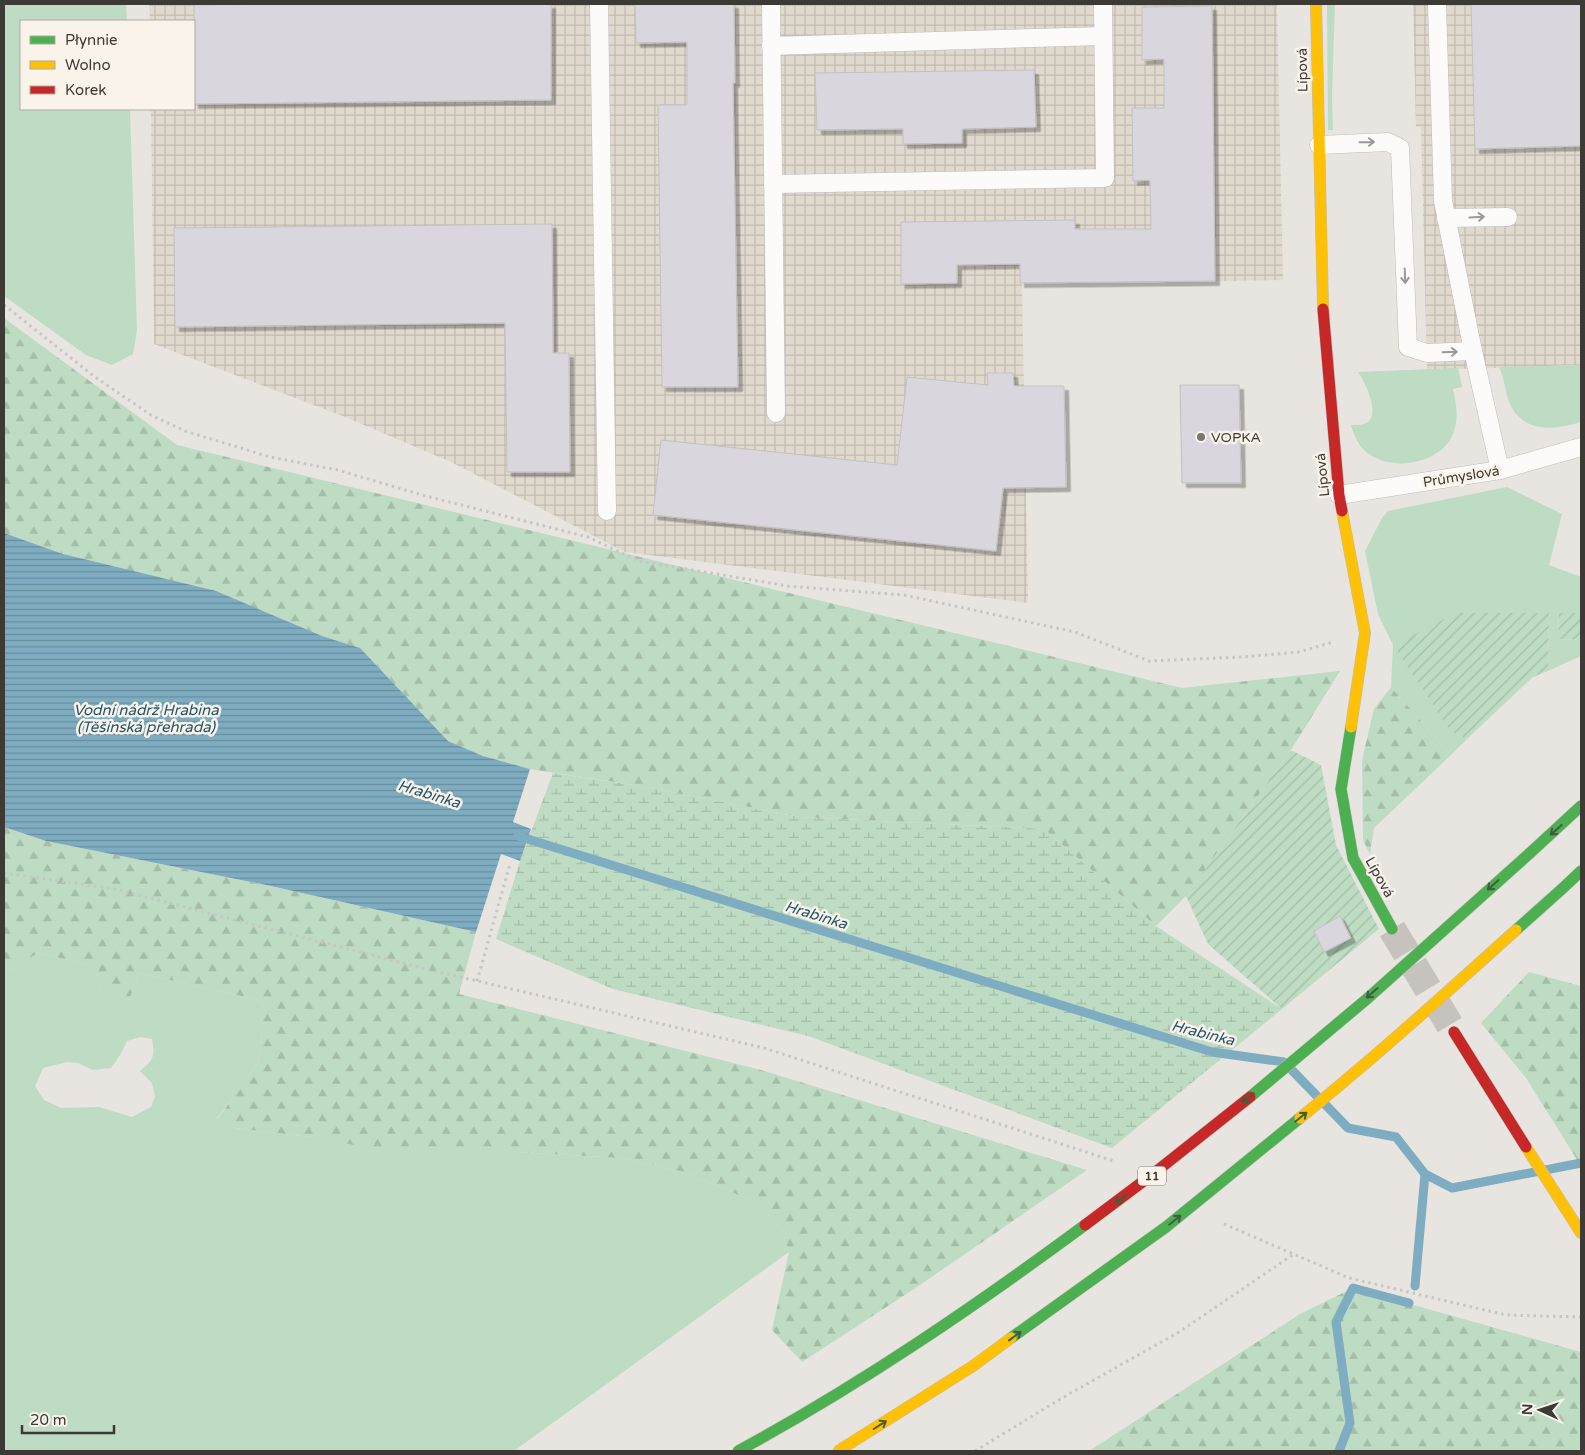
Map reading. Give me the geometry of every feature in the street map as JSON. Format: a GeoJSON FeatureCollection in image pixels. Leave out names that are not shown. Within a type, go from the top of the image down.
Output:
{"type":"FeatureCollection","features":[{"type":"Feature","properties":{"kind":"main road","name":"Lípová"},"geometry":{"type":"LineString","coordinates":[[1316,4],[1324,329],[1339,495],[1365,633],[1341,789],[1353,858],[1392,929]]}},
{"type":"Feature","properties":{"kind":"main road","name":"11"},"geometry":{"type":"LineString","coordinates":[[738,1451],[829,1400],[942,1327],[1060,1245],[1159,1171],[1313,1045],[1581,806]]}},
{"type":"Feature","properties":{"kind":"main road"},"geometry":{"type":"LineString","coordinates":[[838,1451],[973,1366],[1166,1227],[1341,1085],[1581,872]]}},
{"type":"Feature","properties":{"kind":"main road"},"geometry":{"type":"LineString","coordinates":[[1454,1032],[1581,1233]]}},
{"type":"Feature","properties":{"kind":"lane"},"geometry":{"type":"LineString","coordinates":[[599,4],[607,511]]}},
{"type":"Feature","properties":{"kind":"lane"},"geometry":{"type":"LineString","coordinates":[[771,4],[776,413]]}},
{"type":"Feature","properties":{"kind":"lane"},"geometry":{"type":"LineString","coordinates":[[773,184],[1105,178],[1103,4]]}},
{"type":"Feature","properties":{"kind":"lane"},"geometry":{"type":"LineString","coordinates":[[1437,4],[1443,201],[1473,351],[1500,470]]}},
{"type":"Feature","properties":{"kind":"lane"},"geometry":{"type":"LineString","coordinates":[[771,46],[1103,36]]}},
{"type":"Feature","properties":{"kind":"lane"},"geometry":{"type":"LineString","coordinates":[[1319,145],[1388,142],[1400,148],[1408,347],[1427,353],[1473,351]]}},
{"type":"Feature","properties":{"kind":"lane"},"geometry":{"type":"LineString","coordinates":[[1446,218],[1508,217]]}},
{"type":"Feature","properties":{"kind":"lane","name":"Průmyslová"},"geometry":{"type":"LineString","coordinates":[[1339,495],[1500,470],[1581,447]]}},
{"type":"Feature","properties":{"kind":"path"},"geometry":{"type":"LineString","coordinates":[[4,305],[95,377],[151,415],[185,431],[270,457],[338,470],[422,495],[588,537],[639,561],[788,586],[904,596],[1075,632],[1149,661],[1242,657],[1299,652],[1365,633]]}},
{"type":"Feature","properties":{"kind":"path"},"geometry":{"type":"LineString","coordinates":[[477,981],[510,864]]}},
{"type":"Feature","properties":{"kind":"path"},"geometry":{"type":"LineString","coordinates":[[4,873],[115,889],[477,981],[764,1048],[1114,1161]]}},
{"type":"Feature","properties":{"kind":"path"},"geometry":{"type":"LineString","coordinates":[[1224,1224],[1349,1278],[1506,1315],[1581,1317]]}},
{"type":"Feature","properties":{"kind":"path"},"geometry":{"type":"LineString","coordinates":[[975,1451],[1062,1398],[1179,1332],[1294,1254]]}},
{"type":"Feature","properties":{"kind":"shaded area"},"geometry":{"type":"Polygon","coordinates":[[[149,4],[1277,4],[1283,280],[1022,284],[1028,603],[625,552],[451,462],[345,417],[154,344],[151,110],[195,110],[195,20],[150,20],[149,4]]]}},
{"type":"Feature","properties":{"kind":"shaded area"},"geometry":{"type":"Polygon","coordinates":[[[1413,4],[1581,4],[1581,365],[1427,370],[1421,127],[1416,127],[1413,4]]]}},
{"type":"Feature","properties":{"kind":"green space"},"geometry":{"type":"Polygon","coordinates":[[[4,4],[126,4],[127,20],[20,20],[20,110],[130,110],[137,330],[133,354],[112,365],[86,355],[4,296],[4,4]]]}},
{"type":"Feature","properties":{"kind":"green space"},"geometry":{"type":"Polygon","coordinates":[[[1327,4],[1335,4],[1332,96],[1333,130],[1328,130],[1327,4]]]}},
{"type":"Feature","properties":{"kind":"green space"},"geometry":{"type":"Polygon","coordinates":[[[4,318],[177,445],[1182,688],[1340,671],[1291,750],[1186,896],[1156,926],[1044,829],[800,817],[640,786],[530,769],[483,756],[448,741],[360,648],[63,554],[4,533],[4,318]]]}},
{"type":"Feature","properties":{"kind":"green space"},"geometry":{"type":"Polygon","coordinates":[[[1581,365],[1581,422],[1551,428],[1532,425],[1523,421],[1516,414],[1508,400],[1499,367],[1581,365]]]}},
{"type":"Feature","properties":{"kind":"green space"},"geometry":{"type":"Polygon","coordinates":[[[1458,368],[1462,387],[1453,389],[1456,426],[1449,441],[1442,449],[1432,456],[1421,460],[1410,463],[1398,463],[1386,462],[1376,458],[1363,449],[1351,425],[1366,423],[1370,420],[1372,403],[1358,372],[1458,368]]]}},
{"type":"Feature","properties":{"kind":"green space"},"geometry":{"type":"Polygon","coordinates":[[[1507,487],[1562,514],[1549,565],[1581,577],[1581,613],[1559,614],[1558,639],[1581,640],[1581,656],[1548,671],[1549,614],[1451,732],[1467,739],[1451,755],[1391,687],[1393,645],[1378,614],[1365,551],[1382,518],[1388,511],[1507,487]]]}},
{"type":"Feature","properties":{"kind":"green space"},"geometry":{"type":"Polygon","coordinates":[[[1457,613],[1549,613],[1548,671],[1533,677],[1467,739],[1451,732],[1393,645],[1457,613]]]}},
{"type":"Feature","properties":{"kind":"green space"},"geometry":{"type":"Polygon","coordinates":[[[1559,613],[1581,613],[1581,640],[1558,639],[1559,613]]]}},
{"type":"Feature","properties":{"kind":"green space"},"geometry":{"type":"Polygon","coordinates":[[[1391,687],[1451,755],[1374,828],[1370,854],[1363,840],[1362,760],[1374,709],[1391,687]]]}},
{"type":"Feature","properties":{"kind":"green space"},"geometry":{"type":"Polygon","coordinates":[[[1291,750],[1321,765],[1336,845],[1379,929],[1282,1009],[1208,944],[1186,896],[1291,750]]]}},
{"type":"Feature","properties":{"kind":"green space"},"geometry":{"type":"Polygon","coordinates":[[[553,773],[640,786],[800,817],[1044,829],[1156,926],[1282,1009],[1112,1148],[808,1036],[613,989],[496,939],[520,861],[553,773]]]}},
{"type":"Feature","properties":{"kind":"green space"},"geometry":{"type":"Polygon","coordinates":[[[4,827],[46,841],[271,886],[476,932],[459,994],[761,1070],[1087,1170],[917,1287],[802,1362],[772,1330],[789,1252],[782,1230],[760,1205],[732,1192],[680,1171],[621,1158],[518,1152],[388,1151],[310,1137],[235,1128],[216,1120],[258,1062],[263,1024],[254,999],[139,973],[129,1001],[117,1002],[106,994],[86,964],[38,953],[4,974],[4,827]]]}},
{"type":"Feature","properties":{"kind":"green space"},"geometry":{"type":"Polygon","coordinates":[[[38,953],[86,964],[106,994],[129,1001],[139,973],[254,999],[263,1024],[258,1062],[238,1092],[216,1119],[235,1128],[310,1137],[621,1158],[680,1171],[760,1205],[782,1230],[789,1252],[514,1451],[4,1451],[4,974],[38,953]],[[140,1037],[127,1041],[111,1068],[93,1070],[78,1063],[67,1062],[43,1068],[35,1086],[44,1100],[61,1108],[99,1107],[132,1117],[151,1107],[155,1096],[152,1083],[140,1071],[151,1061],[153,1054],[152,1039],[140,1037]]]}},
{"type":"Feature","properties":{"kind":"green space"},"geometry":{"type":"Polygon","coordinates":[[[1529,972],[1581,986],[1581,1166],[1526,1078],[1481,1023],[1529,972]]]}},
{"type":"Feature","properties":{"kind":"green space"},"geometry":{"type":"Polygon","coordinates":[[[1353,1288],[1581,1352],[1581,1451],[1089,1451],[1300,1314],[1353,1288]]]}},
{"type":"Feature","properties":{"kind":"water","name":"Vodní nádrž Hrabina (Těšínská přehrada)"},"geometry":{"type":"Polygon","coordinates":[[[4,533],[63,554],[216,591],[322,636],[360,648],[448,741],[483,756],[530,769],[513,822],[531,829],[520,861],[501,854],[476,932],[271,886],[46,841],[4,827],[4,533]]]}},
{"type":"Feature","properties":{"kind":"building"},"geometry":{"type":"Polygon","coordinates":[[[551,4],[551,100],[195,104],[194,5],[551,4]]]}},
{"type":"Feature","properties":{"kind":"building"},"geometry":{"type":"Polygon","coordinates":[[[635,4],[734,4],[735,83],[733,83],[738,387],[662,387],[658,105],[687,105],[687,42],[636,43],[635,4]]]}},
{"type":"Feature","properties":{"kind":"building"},"geometry":{"type":"Polygon","coordinates":[[[1471,4],[1581,4],[1581,146],[1475,149],[1471,4]]]}},
{"type":"Feature","properties":{"kind":"building"},"geometry":{"type":"Polygon","coordinates":[[[1212,6],[1215,281],[1020,283],[1020,264],[957,265],[957,283],[901,284],[901,222],[1075,220],[1075,229],[1151,229],[1150,180],[1133,181],[1132,108],[1164,108],[1164,59],[1142,60],[1142,7],[1212,6]]]}},
{"type":"Feature","properties":{"kind":"building"},"geometry":{"type":"Polygon","coordinates":[[[1034,70],[1036,127],[962,129],[962,143],[903,144],[903,129],[817,130],[815,73],[1034,70]]]}},
{"type":"Feature","properties":{"kind":"building"},"geometry":{"type":"Polygon","coordinates":[[[552,224],[553,353],[569,353],[570,472],[507,472],[505,323],[175,327],[174,228],[552,224]]]}},
{"type":"Feature","properties":{"kind":"building"},"geometry":{"type":"Polygon","coordinates":[[[987,373],[1013,373],[1014,386],[1064,386],[1066,487],[1003,488],[996,551],[653,515],[661,440],[897,465],[907,377],[988,385],[987,373]]]}},
{"type":"Feature","properties":{"kind":"building"},"geometry":{"type":"Polygon","coordinates":[[[1180,385],[1239,385],[1241,483],[1182,483],[1180,385]]]}},
{"type":"Feature","properties":{"kind":"building"},"geometry":{"type":"Polygon","coordinates":[[[1340,916],[1351,938],[1324,952],[1314,931],[1340,916]]]}},
{"type":"Feature","properties":{"kind":"waterway","name":"Hrabinka"},"geometry":{"type":"LineString","coordinates":[[518,836],[1212,1052],[1284,1062],[1348,1128],[1396,1137],[1425,1174],[1452,1188],[1581,1163]]}},
{"type":"Feature","properties":{"kind":"waterway"},"geometry":{"type":"LineString","coordinates":[[1415,1286],[1425,1174]]}},
{"type":"Feature","properties":{"kind":"waterway"},"geometry":{"type":"LineString","coordinates":[[1339,1451],[1350,1423],[1336,1322],[1353,1288],[1409,1303]]}},
{"type":"Feature","properties":{"kind":"tunnel"},"geometry":{"type":"LineString","coordinates":[[1392,929],[1454,1032]]}},
{"type":"Feature","properties":{"kind":"traffic: fast"},"geometry":{"type":"LineString","coordinates":[[1351,727],[1341,789],[1353,858],[1392,929]]}},
{"type":"Feature","properties":{"kind":"traffic: fast"},"geometry":{"type":"LineString","coordinates":[[1530,853],[1581,806]]}},
{"type":"Feature","properties":{"kind":"traffic: fast"},"geometry":{"type":"LineString","coordinates":[[1250,1097],[1368,998],[1530,853]]}},
{"type":"Feature","properties":{"kind":"traffic: fast"},"geometry":{"type":"LineString","coordinates":[[1563,888],[1581,871]]}},
{"type":"Feature","properties":{"kind":"traffic: fast"},"geometry":{"type":"LineString","coordinates":[[1516,930],[1563,888]]}},
{"type":"Feature","properties":{"kind":"traffic: fast"},"geometry":{"type":"LineString","coordinates":[[1011,1338],[1166,1227],[1300,1118]]}},
{"type":"Feature","properties":{"kind":"traffic: fast"},"geometry":{"type":"LineString","coordinates":[[738,1451],[828,1399],[916,1344],[1001,1286],[1085,1225]]}},
{"type":"Feature","properties":{"kind":"traffic: slow"},"geometry":{"type":"LineString","coordinates":[[1316,4],[1323,309]]}},
{"type":"Feature","properties":{"kind":"traffic: slow"},"geometry":{"type":"LineString","coordinates":[[1342,511],[1365,633],[1351,727]]}},
{"type":"Feature","properties":{"kind":"traffic: slow"},"geometry":{"type":"LineString","coordinates":[[1300,1118],[1382,1049],[1516,930]]}},
{"type":"Feature","properties":{"kind":"traffic: slow"},"geometry":{"type":"LineString","coordinates":[[1526,1147],[1581,1233]]}},
{"type":"Feature","properties":{"kind":"traffic: slow"},"geometry":{"type":"LineString","coordinates":[[838,1451],[973,1366],[1011,1338]]}},
{"type":"Feature","properties":{"kind":"traffic: jam"},"geometry":{"type":"LineString","coordinates":[[1323,309],[1342,511]]}},
{"type":"Feature","properties":{"kind":"traffic: jam"},"geometry":{"type":"LineString","coordinates":[[1454,1032],[1526,1147]]}},
{"type":"Feature","properties":{"kind":"traffic: jam"},"geometry":{"type":"LineString","coordinates":[[1085,1225],[1250,1097]]}},
{"type":"Feature","properties":{"kind":"place","name":"VOPKA"},"geometry":{"type":"Point","coordinates":[1201,437]}}]}
